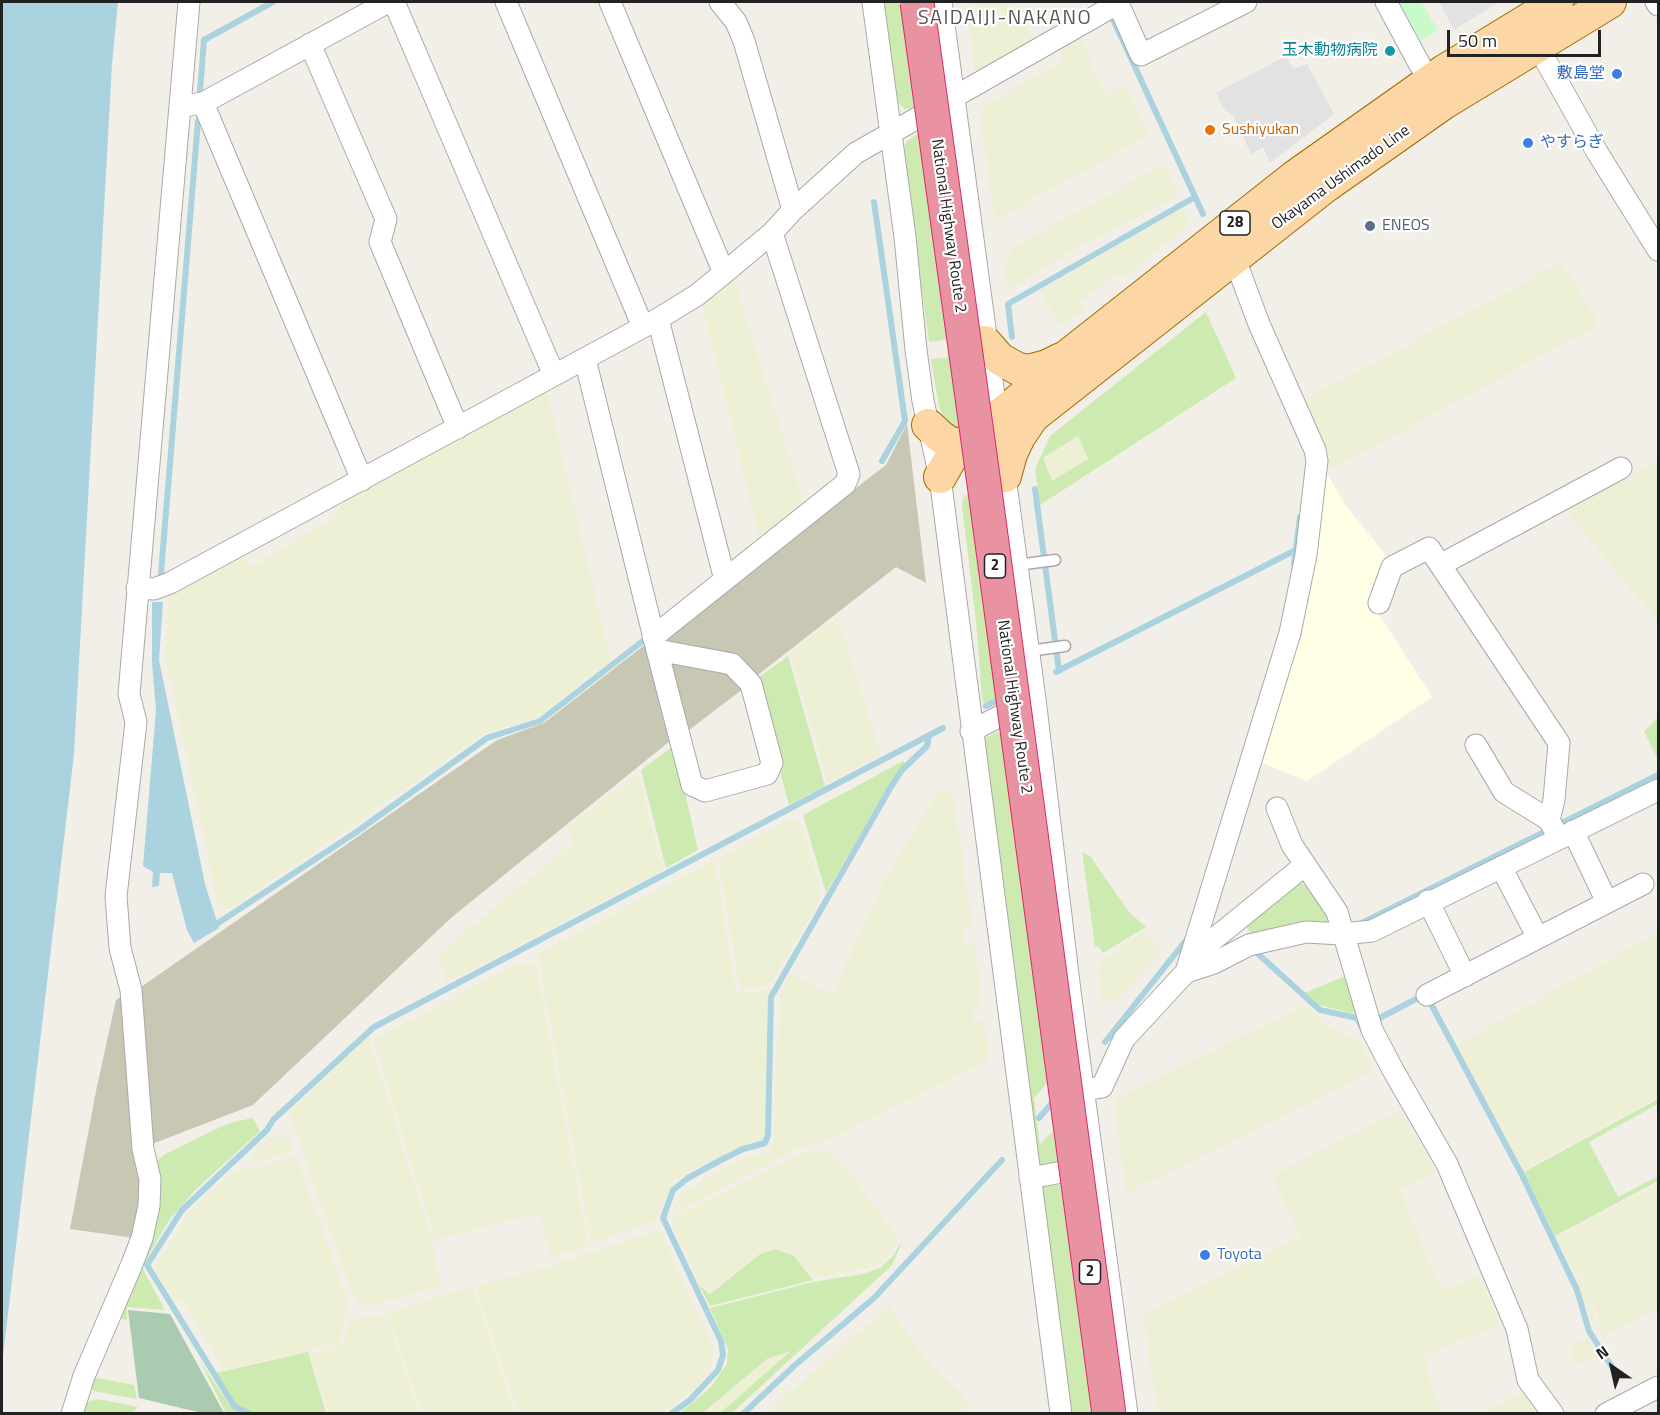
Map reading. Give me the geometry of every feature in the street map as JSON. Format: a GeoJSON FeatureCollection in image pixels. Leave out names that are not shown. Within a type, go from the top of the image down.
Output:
{"type":"FeatureCollection","features":[{"type":"Feature","properties":{"kind":"highway","name":"National Highway Route 2"},"geometry":{"type":"LineString","coordinates":[[917,2],[1109,1413]]}},
{"type":"Feature","properties":{"kind":"main road","name":"Okayama Ushimado Line"},"geometry":{"type":"LineString","coordinates":[[998,426],[1067,356],[1219,253],[1326,186],[1437,92],[1557,2]]}},
{"type":"Feature","properties":{"kind":"main road","name":"Okayama Ushimado Line"},"geometry":{"type":"LineString","coordinates":[[1437,92],[1537,45],[1610,2]]}},
{"type":"Feature","properties":{"kind":"main road","name":"Okayama Ushimado Line"},"geometry":{"type":"LineString","coordinates":[[940,477],[952,456],[962,445],[998,426],[1035,415],[1219,253]]}},
{"type":"Feature","properties":{"kind":"main road"},"geometry":{"type":"LineString","coordinates":[[985,342],[1007,365],[1028,371],[1047,366],[1067,356]]}},
{"type":"Feature","properties":{"kind":"main road"},"geometry":{"type":"LineString","coordinates":[[1005,476],[1019,437],[1035,415]]}},
{"type":"Feature","properties":{"kind":"main road"},"geometry":{"type":"LineString","coordinates":[[928,425],[953,445],[962,445]]}},
{"type":"Feature","properties":{"kind":"street"},"geometry":{"type":"LineString","coordinates":[[72,1413],[84,1376],[135,1256],[149,1206],[150,1179],[143,1149],[131,990],[120,948],[116,896],[136,722],[129,694],[189,2]]}},
{"type":"Feature","properties":{"kind":"street"},"geometry":{"type":"LineString","coordinates":[[180,106],[203,103],[388,2]]}},
{"type":"Feature","properties":{"kind":"street"},"geometry":{"type":"LineString","coordinates":[[394,2],[554,375]]}},
{"type":"Feature","properties":{"kind":"street"},"geometry":{"type":"LineString","coordinates":[[506,2],[650,323],[725,580]]}},
{"type":"Feature","properties":{"kind":"street"},"geometry":{"type":"LineString","coordinates":[[610,2],[724,273]]}},
{"type":"Feature","properties":{"kind":"street"},"geometry":{"type":"LineString","coordinates":[[720,2],[736,22],[744,41],[793,210]]}},
{"type":"Feature","properties":{"kind":"street"},"geometry":{"type":"LineString","coordinates":[[873,2],[905,237],[916,350],[928,425],[940,477],[1060,1413]]}},
{"type":"Feature","properties":{"kind":"street"},"geometry":{"type":"LineString","coordinates":[[941,2],[985,342],[1029,651],[1127,1413]]}},
{"type":"Feature","properties":{"kind":"street"},"geometry":{"type":"LineString","coordinates":[[137,588],[154,589],[170,583],[585,359],[697,295],[772,233],[793,210],[856,153],[1113,6],[1141,55],[1246,2]]}},
{"type":"Feature","properties":{"kind":"street"},"geometry":{"type":"LineString","coordinates":[[1386,2],[1437,92]]}},
{"type":"Feature","properties":{"kind":"street"},"geometry":{"type":"LineString","coordinates":[[310,44],[386,219],[380,242],[458,428]]}},
{"type":"Feature","properties":{"kind":"street"},"geometry":{"type":"LineString","coordinates":[[1537,45],[1597,152],[1659,250]]}},
{"type":"Feature","properties":{"kind":"street"},"geometry":{"type":"LineString","coordinates":[[203,103],[362,480]]}},
{"type":"Feature","properties":{"kind":"street"},"geometry":{"type":"LineString","coordinates":[[655,644],[725,580],[845,484],[849,474],[772,233]]}},
{"type":"Feature","properties":{"kind":"street"},"geometry":{"type":"LineString","coordinates":[[1184,971],[1290,633],[1306,555],[1317,461],[1315,450],[1259,324],[1219,253]]}},
{"type":"Feature","properties":{"kind":"street"},"geometry":{"type":"LineString","coordinates":[[585,359],[655,644],[692,785],[705,791],[767,774],[772,763],[751,684],[732,664],[655,644]]}},
{"type":"Feature","properties":{"kind":"street"},"geometry":{"type":"LineString","coordinates":[[1440,565],[1621,468]]}},
{"type":"Feature","properties":{"kind":"street"},"geometry":{"type":"LineString","coordinates":[[1379,603],[1392,567],[1429,548],[1559,743],[1554,800],[1558,829]]}},
{"type":"Feature","properties":{"kind":"street"},"geometry":{"type":"LineString","coordinates":[[971,731],[1035,699]]}},
{"type":"Feature","properties":{"kind":"street"},"geometry":{"type":"LineString","coordinates":[[1476,745],[1504,792],[1558,829],[1607,902]]}},
{"type":"Feature","properties":{"kind":"street"},"geometry":{"type":"LineString","coordinates":[[1184,971],[1214,963],[1249,945],[1306,932],[1342,934],[1372,931],[1428,901],[1501,867],[1558,829],[1659,790]]}},
{"type":"Feature","properties":{"kind":"street"},"geometry":{"type":"LineString","coordinates":[[1277,808],[1292,845],[1336,912],[1372,1030],[1448,1164],[1516,1329],[1528,1380],[1553,1413]]}},
{"type":"Feature","properties":{"kind":"street"},"geometry":{"type":"LineString","coordinates":[[1084,1090],[1102,1088],[1124,1039],[1209,943],[1305,865]]}},
{"type":"Feature","properties":{"kind":"street"},"geometry":{"type":"LineString","coordinates":[[1501,867],[1538,938]]}},
{"type":"Feature","properties":{"kind":"street"},"geometry":{"type":"LineString","coordinates":[[1427,995],[1643,884]]}},
{"type":"Feature","properties":{"kind":"street"},"geometry":{"type":"LineString","coordinates":[[1428,901],[1465,976]]}},
{"type":"Feature","properties":{"kind":"street"},"geometry":{"type":"LineString","coordinates":[[1030,1178],[1094,1166]]}},
{"type":"Feature","properties":{"kind":"street"},"geometry":{"type":"LineString","coordinates":[[1606,1413],[1659,1387]]}},
{"type":"Feature","properties":{"kind":"lane"},"geometry":{"type":"LineString","coordinates":[[1017,565],[1048,561]]}},
{"type":"Feature","properties":{"kind":"lane"},"geometry":{"type":"LineString","coordinates":[[1029,651],[1059,647]]}},
{"type":"Feature","properties":{"kind":"shaded area"},"geometry":{"type":"Polygon","coordinates":[[[966,2],[1015,2],[1038,45],[983,74],[974,70],[966,2]]]}},
{"type":"Feature","properties":{"kind":"shaded area"},"geometry":{"type":"Polygon","coordinates":[[[1439,2],[1499,2],[1454,30],[1439,2]]]}},
{"type":"Feature","properties":{"kind":"shaded area"},"geometry":{"type":"Polygon","coordinates":[[[1079,35],[1106,96],[1126,84],[1149,136],[995,220],[981,122],[983,107],[1063,60],[1061,46],[1079,35]]]}},
{"type":"Feature","properties":{"kind":"shaded area"},"geometry":{"type":"Polygon","coordinates":[[[1286,56],[1293,69],[1307,64],[1334,114],[1270,163],[1263,147],[1251,154],[1234,117],[1223,107],[1216,93],[1286,56]]]}},
{"type":"Feature","properties":{"kind":"shaded area"},"geometry":{"type":"Polygon","coordinates":[[[1164,164],[1178,196],[1079,247],[1008,290],[1002,263],[1010,259],[1009,249],[1164,164]]]}},
{"type":"Feature","properties":{"kind":"shaded area"},"geometry":{"type":"Polygon","coordinates":[[[1183,208],[1190,225],[1120,280],[1115,274],[1079,303],[1084,310],[1060,327],[1041,290],[1183,208]]]}},
{"type":"Feature","properties":{"kind":"shaded area"},"geometry":{"type":"Polygon","coordinates":[[[1562,262],[1600,324],[1333,469],[1322,452],[1300,402],[1562,262]]]}},
{"type":"Feature","properties":{"kind":"shaded area"},"geometry":{"type":"Polygon","coordinates":[[[733,276],[806,509],[761,543],[700,297],[733,276]]]}},
{"type":"Feature","properties":{"kind":"shaded area"},"geometry":{"type":"Polygon","coordinates":[[[546,387],[611,661],[537,718],[485,733],[231,909],[224,909],[218,904],[165,655],[168,594],[239,553],[249,565],[256,565],[332,518],[353,493],[546,387]]]}},
{"type":"Feature","properties":{"kind":"shaded area"},"geometry":{"type":"Polygon","coordinates":[[[907,424],[926,583],[896,567],[754,678],[672,647],[668,641],[669,631],[886,465],[907,424]]]}},
{"type":"Feature","properties":{"kind":"shaded area"},"geometry":{"type":"Polygon","coordinates":[[[1078,436],[1088,459],[1052,481],[1043,458],[1078,436]]]}},
{"type":"Feature","properties":{"kind":"shaded area"},"geometry":{"type":"Polygon","coordinates":[[[1658,460],[1658,622],[1565,510],[1658,460]]]}},
{"type":"Feature","properties":{"kind":"shaded area"},"geometry":{"type":"Polygon","coordinates":[[[1323,469],[1344,503],[1388,558],[1382,562],[1367,605],[1377,611],[1432,697],[1307,781],[1260,762],[1323,469]]]}},
{"type":"Feature","properties":{"kind":"shaded area"},"geometry":{"type":"Polygon","coordinates":[[[838,617],[881,755],[828,783],[790,653],[838,617]]]}},
{"type":"Feature","properties":{"kind":"shaded area"},"geometry":{"type":"Polygon","coordinates":[[[647,643],[670,741],[452,917],[253,1105],[152,1144],[138,989],[497,740],[544,723],[647,643]]]}},
{"type":"Feature","properties":{"kind":"shaded area"},"geometry":{"type":"Polygon","coordinates":[[[668,657],[732,672],[743,689],[685,733],[668,657]]]}},
{"type":"Feature","properties":{"kind":"shaded area"},"geometry":{"type":"Polygon","coordinates":[[[638,773],[663,870],[446,983],[439,955],[572,844],[568,828],[638,773]]]}},
{"type":"Feature","properties":{"kind":"shaded area"},"geometry":{"type":"Polygon","coordinates":[[[944,790],[954,798],[972,924],[962,932],[964,945],[974,943],[982,1006],[973,1010],[974,1023],[984,1020],[989,1061],[825,1142],[799,1148],[676,1213],[674,1208],[684,1192],[738,1160],[766,1152],[773,1145],[779,1004],[789,974],[832,995],[882,884],[936,795],[944,790]]]}},
{"type":"Feature","properties":{"kind":"shaded area"},"geometry":{"type":"Polygon","coordinates":[[[788,820],[795,820],[802,825],[821,891],[818,904],[769,986],[740,990],[718,858],[788,820]]]}},
{"type":"Feature","properties":{"kind":"shaded area"},"geometry":{"type":"Polygon","coordinates":[[[715,860],[736,994],[770,989],[763,1139],[699,1166],[676,1180],[668,1192],[657,1220],[591,1243],[537,954],[715,860]]]}},
{"type":"Feature","properties":{"kind":"shaded area"},"geometry":{"type":"Polygon","coordinates":[[[1143,932],[1163,951],[1117,999],[1103,1001],[1099,995],[1098,967],[1106,957],[1143,932]]]}},
{"type":"Feature","properties":{"kind":"shaded area"},"geometry":{"type":"Polygon","coordinates":[[[1658,932],[1658,1097],[1523,1170],[1457,1045],[1658,932]]]}},
{"type":"Feature","properties":{"kind":"shaded area"},"geometry":{"type":"Polygon","coordinates":[[[519,963],[536,964],[588,1242],[583,1249],[551,1257],[539,1213],[435,1240],[373,1039],[519,963]]]}},
{"type":"Feature","properties":{"kind":"shaded area"},"geometry":{"type":"Polygon","coordinates":[[[126,993],[145,1186],[134,1238],[70,1229],[116,1000],[126,993]]]}},
{"type":"Feature","properties":{"kind":"shaded area"},"geometry":{"type":"Polygon","coordinates":[[[1303,1005],[1324,1023],[1361,1042],[1373,1071],[1126,1193],[1114,1099],[1303,1005]]]}},
{"type":"Feature","properties":{"kind":"shaded area"},"geometry":{"type":"Polygon","coordinates":[[[368,1037],[430,1232],[441,1286],[372,1305],[361,1305],[353,1296],[289,1113],[368,1037]]]}},
{"type":"Feature","properties":{"kind":"shaded area"},"geometry":{"type":"Polygon","coordinates":[[[1400,1111],[1436,1172],[1401,1191],[1441,1290],[1480,1276],[1500,1325],[1424,1355],[1431,1384],[1444,1413],[1158,1413],[1143,1316],[1301,1236],[1272,1176],[1400,1111]]]}},
{"type":"Feature","properties":{"kind":"shaded area"},"geometry":{"type":"Polygon","coordinates":[[[289,1137],[293,1152],[253,1163],[249,1157],[268,1138],[289,1137]]]}},
{"type":"Feature","properties":{"kind":"shaded area"},"geometry":{"type":"Polygon","coordinates":[[[807,1152],[829,1153],[847,1168],[893,1231],[897,1242],[891,1254],[879,1266],[813,1278],[794,1254],[776,1248],[760,1253],[710,1292],[700,1283],[675,1233],[672,1219],[786,1160],[807,1152]]]}},
{"type":"Feature","properties":{"kind":"shaded area"},"geometry":{"type":"Polygon","coordinates":[[[296,1156],[347,1299],[341,1341],[339,1344],[223,1369],[187,1308],[182,1302],[172,1297],[154,1268],[188,1214],[231,1173],[296,1156]]]}},
{"type":"Feature","properties":{"kind":"shaded area"},"geometry":{"type":"Polygon","coordinates":[[[1658,1184],[1658,1308],[1602,1337],[1593,1303],[1580,1274],[1574,1277],[1556,1238],[1658,1184]]]}},
{"type":"Feature","properties":{"kind":"shaded area"},"geometry":{"type":"Polygon","coordinates":[[[660,1230],[713,1347],[711,1366],[699,1385],[661,1413],[518,1413],[475,1286],[550,1266],[660,1230]]]}},
{"type":"Feature","properties":{"kind":"shaded area"},"geometry":{"type":"Polygon","coordinates":[[[1580,1278],[1590,1301],[1597,1328],[1593,1330],[1586,1304],[1575,1280],[1580,1278]]]}},
{"type":"Feature","properties":{"kind":"shaded area"},"geometry":{"type":"Polygon","coordinates":[[[472,1286],[515,1413],[422,1413],[387,1313],[472,1286]]]}},
{"type":"Feature","properties":{"kind":"shaded area"},"geometry":{"type":"Polygon","coordinates":[[[889,1306],[925,1358],[972,1404],[960,1413],[766,1413],[889,1306]]]}},
{"type":"Feature","properties":{"kind":"shaded area"},"geometry":{"type":"Polygon","coordinates":[[[128,1310],[170,1314],[224,1413],[202,1413],[139,1398],[128,1310]]]}},
{"type":"Feature","properties":{"kind":"shaded area"},"geometry":{"type":"Polygon","coordinates":[[[385,1314],[419,1413],[328,1413],[310,1354],[343,1345],[348,1321],[385,1314]]]}},
{"type":"Feature","properties":{"kind":"shaded area"},"geometry":{"type":"Polygon","coordinates":[[[1588,1337],[1597,1355],[1577,1366],[1568,1348],[1588,1337]]]}},
{"type":"Feature","properties":{"kind":"shaded area"},"geometry":{"type":"Polygon","coordinates":[[[793,1350],[720,1413],[703,1414],[767,1359],[793,1350]]]}},
{"type":"Feature","properties":{"kind":"shaded area"},"geometry":{"type":"Polygon","coordinates":[[[1523,1392],[1536,1413],[1478,1413],[1523,1392]]]}},
{"type":"Feature","properties":{"kind":"green space"},"geometry":{"type":"Polygon","coordinates":[[[880,2],[903,2],[918,107],[905,109],[892,97],[880,2]]]}},
{"type":"Feature","properties":{"kind":"green space"},"geometry":{"type":"Polygon","coordinates":[[[1399,2],[1421,2],[1438,30],[1421,41],[1399,2]]]}},
{"type":"Feature","properties":{"kind":"green space"},"geometry":{"type":"Polygon","coordinates":[[[922,131],[951,339],[929,342],[902,150],[907,141],[922,131]]]}},
{"type":"Feature","properties":{"kind":"green space"},"geometry":{"type":"Polygon","coordinates":[[[1206,312],[1236,378],[1040,505],[1035,469],[1050,436],[1206,312]],[[1078,436],[1043,458],[1052,481],[1088,459],[1078,436]]]}},
{"type":"Feature","properties":{"kind":"green space"},"geometry":{"type":"Polygon","coordinates":[[[953,357],[962,429],[954,427],[944,418],[939,406],[931,359],[953,357]]]}},
{"type":"Feature","properties":{"kind":"green space"},"geometry":{"type":"Polygon","coordinates":[[[972,494],[997,698],[984,703],[962,506],[963,498],[972,494]]]}},
{"type":"Feature","properties":{"kind":"green space"},"geometry":{"type":"Polygon","coordinates":[[[788,656],[825,786],[789,805],[755,680],[788,656]]]}},
{"type":"Feature","properties":{"kind":"green space"},"geometry":{"type":"Polygon","coordinates":[[[1658,718],[1658,760],[1644,731],[1658,718]]]}},
{"type":"Feature","properties":{"kind":"green space"},"geometry":{"type":"Polygon","coordinates":[[[1002,730],[1049,1081],[1034,1098],[1040,1144],[1054,1130],[1059,1164],[1039,1167],[979,741],[1002,730]]]}},
{"type":"Feature","properties":{"kind":"green space"},"geometry":{"type":"Polygon","coordinates":[[[674,745],[698,850],[666,868],[641,770],[674,745]]]}},
{"type":"Feature","properties":{"kind":"green space"},"geometry":{"type":"Polygon","coordinates":[[[903,761],[905,764],[897,772],[826,893],[803,815],[903,761]]]}},
{"type":"Feature","properties":{"kind":"green space"},"geometry":{"type":"Polygon","coordinates":[[[1082,852],[1090,856],[1129,912],[1146,927],[1103,953],[1099,947],[1095,946],[1082,852]]]}},
{"type":"Feature","properties":{"kind":"green space"},"geometry":{"type":"Polygon","coordinates":[[[1297,881],[1307,886],[1332,920],[1327,925],[1253,938],[1245,924],[1297,881]]]}},
{"type":"Feature","properties":{"kind":"green space"},"geometry":{"type":"Polygon","coordinates":[[[1345,976],[1360,1015],[1319,1005],[1305,993],[1345,976]]]}},
{"type":"Feature","properties":{"kind":"green space"},"geometry":{"type":"Polygon","coordinates":[[[1658,1099],[1658,1104],[1589,1142],[1618,1197],[1658,1176],[1658,1181],[1555,1236],[1524,1172],[1658,1099]]]}},
{"type":"Feature","properties":{"kind":"green space"},"geometry":{"type":"Polygon","coordinates":[[[253,1118],[260,1131],[196,1189],[169,1220],[142,1267],[165,1310],[127,1307],[127,1320],[115,1317],[156,1162],[165,1154],[229,1123],[253,1118]]]}},
{"type":"Feature","properties":{"kind":"green space"},"geometry":{"type":"Polygon","coordinates":[[[1064,1184],[1094,1413],[1068,1413],[1038,1188],[1064,1184]]]}},
{"type":"Feature","properties":{"kind":"green space"},"geometry":{"type":"Polygon","coordinates":[[[903,1240],[892,1265],[732,1413],[720,1413],[791,1351],[767,1359],[703,1413],[680,1413],[710,1388],[727,1364],[728,1349],[710,1308],[813,1282],[863,1274],[880,1268],[892,1257],[903,1240]]]}},
{"type":"Feature","properties":{"kind":"green space"},"geometry":{"type":"Polygon","coordinates":[[[776,1249],[794,1256],[813,1280],[710,1306],[699,1285],[710,1294],[760,1254],[776,1249]]]}},
{"type":"Feature","properties":{"kind":"green space"},"geometry":{"type":"Polygon","coordinates":[[[308,1352],[326,1413],[260,1414],[250,1411],[235,1404],[216,1373],[308,1352]]]}},
{"type":"Feature","properties":{"kind":"green space"},"geometry":{"type":"Polygon","coordinates":[[[200,1361],[231,1407],[243,1413],[226,1413],[200,1361]]]}},
{"type":"Feature","properties":{"kind":"green space"},"geometry":{"type":"Polygon","coordinates":[[[91,1377],[134,1385],[137,1399],[94,1391],[88,1384],[91,1377]]]}},
{"type":"Feature","properties":{"kind":"green space"},"geometry":{"type":"Polygon","coordinates":[[[98,1399],[138,1407],[132,1413],[79,1414],[83,1403],[98,1399]]]}},
{"type":"Feature","properties":{"kind":"water"},"geometry":{"type":"Polygon","coordinates":[[[2,2],[118,2],[112,64],[74,754],[2,1365],[2,2]]]}},
{"type":"Feature","properties":{"kind":"water"},"geometry":{"type":"Polygon","coordinates":[[[152,602],[163,602],[159,660],[205,884],[219,928],[194,943],[187,930],[172,873],[160,873],[159,886],[152,887],[153,872],[143,866],[156,710],[152,663],[152,602]]]}},
{"type":"Feature","properties":{"kind":"waterway"},"geometry":{"type":"LineString","coordinates":[[200,91],[204,40],[273,2]]}},
{"type":"Feature","properties":{"kind":"waterway"},"geometry":{"type":"LineString","coordinates":[[1110,13],[1203,214]]}},
{"type":"Feature","properties":{"kind":"waterway"},"geometry":{"type":"LineString","coordinates":[[161,573],[198,121]]}},
{"type":"Feature","properties":{"kind":"waterway"},"geometry":{"type":"LineString","coordinates":[[1012,337],[1008,304],[1195,197]]}},
{"type":"Feature","properties":{"kind":"waterway"},"geometry":{"type":"LineString","coordinates":[[874,202],[905,421],[882,461]]}},
{"type":"Feature","properties":{"kind":"waterway"},"geometry":{"type":"LineString","coordinates":[[1035,489],[1059,671]]}},
{"type":"Feature","properties":{"kind":"waterway"},"geometry":{"type":"LineString","coordinates":[[1294,564],[1300,517]]}},
{"type":"Feature","properties":{"kind":"waterway"},"geometry":{"type":"LineString","coordinates":[[1056,672],[1296,550]]}},
{"type":"Feature","properties":{"kind":"waterway"},"geometry":{"type":"LineString","coordinates":[[212,927],[355,833],[487,738],[540,721],[644,640]]}},
{"type":"Feature","properties":{"kind":"waterway"},"geometry":{"type":"LineString","coordinates":[[986,706],[1003,698]]}},
{"type":"Feature","properties":{"kind":"waterway"},"geometry":{"type":"LineString","coordinates":[[250,1414],[234,1406],[147,1265],[182,1210],[267,1130],[273,1120],[374,1027],[943,728]]}},
{"type":"Feature","properties":{"kind":"waterway"},"geometry":{"type":"LineString","coordinates":[[671,1414],[690,1400],[718,1370],[723,1355],[721,1341],[663,1218],[673,1190],[688,1178],[719,1161],[743,1149],[765,1143],[768,1135],[771,997],[892,785],[902,770],[927,746],[929,736]]}},
{"type":"Feature","properties":{"kind":"waterway"},"geometry":{"type":"LineString","coordinates":[[1362,923],[1658,775]]}},
{"type":"Feature","properties":{"kind":"waterway"},"geometry":{"type":"LineString","coordinates":[[1105,1042],[1187,939]]}},
{"type":"Feature","properties":{"kind":"waterway"},"geometry":{"type":"LineString","coordinates":[[1257,953],[1320,1010],[1357,1018],[1362,1028]]}},
{"type":"Feature","properties":{"kind":"waterway"},"geometry":{"type":"LineString","coordinates":[[1374,1021],[1416,999],[1422,998],[1430,1002],[1522,1175],[1577,1290],[1589,1331],[1612,1367]]}},
{"type":"Feature","properties":{"kind":"waterway"},"geometry":{"type":"LineString","coordinates":[[1039,1118],[1056,1098]]}},
{"type":"Feature","properties":{"kind":"waterway"},"geometry":{"type":"LineString","coordinates":[[743,1414],[794,1366],[874,1298],[1002,1160]]}},
{"type":"Feature","properties":{"kind":"place","name":"玉木動物病院"},"geometry":{"type":"Point","coordinates":[1390,51]}},
{"type":"Feature","properties":{"kind":"place","name":"敷島堂"},"geometry":{"type":"Point","coordinates":[1617,74]}},
{"type":"Feature","properties":{"kind":"place","name":"Sushiyukan"},"geometry":{"type":"Point","coordinates":[1210,130]}},
{"type":"Feature","properties":{"kind":"place","name":"やすらぎ"},"geometry":{"type":"Point","coordinates":[1528,143]}},
{"type":"Feature","properties":{"kind":"place","name":"ENEOS"},"geometry":{"type":"Point","coordinates":[1370,226]}},
{"type":"Feature","properties":{"kind":"place","name":"Toyota"},"geometry":{"type":"Point","coordinates":[1205,1255]}},
{"type":"Feature","properties":{"kind":"district","name":"SAIDAIJI-NAKANO"},"geometry":{"type":"Point","coordinates":[1005,19]}}]}
